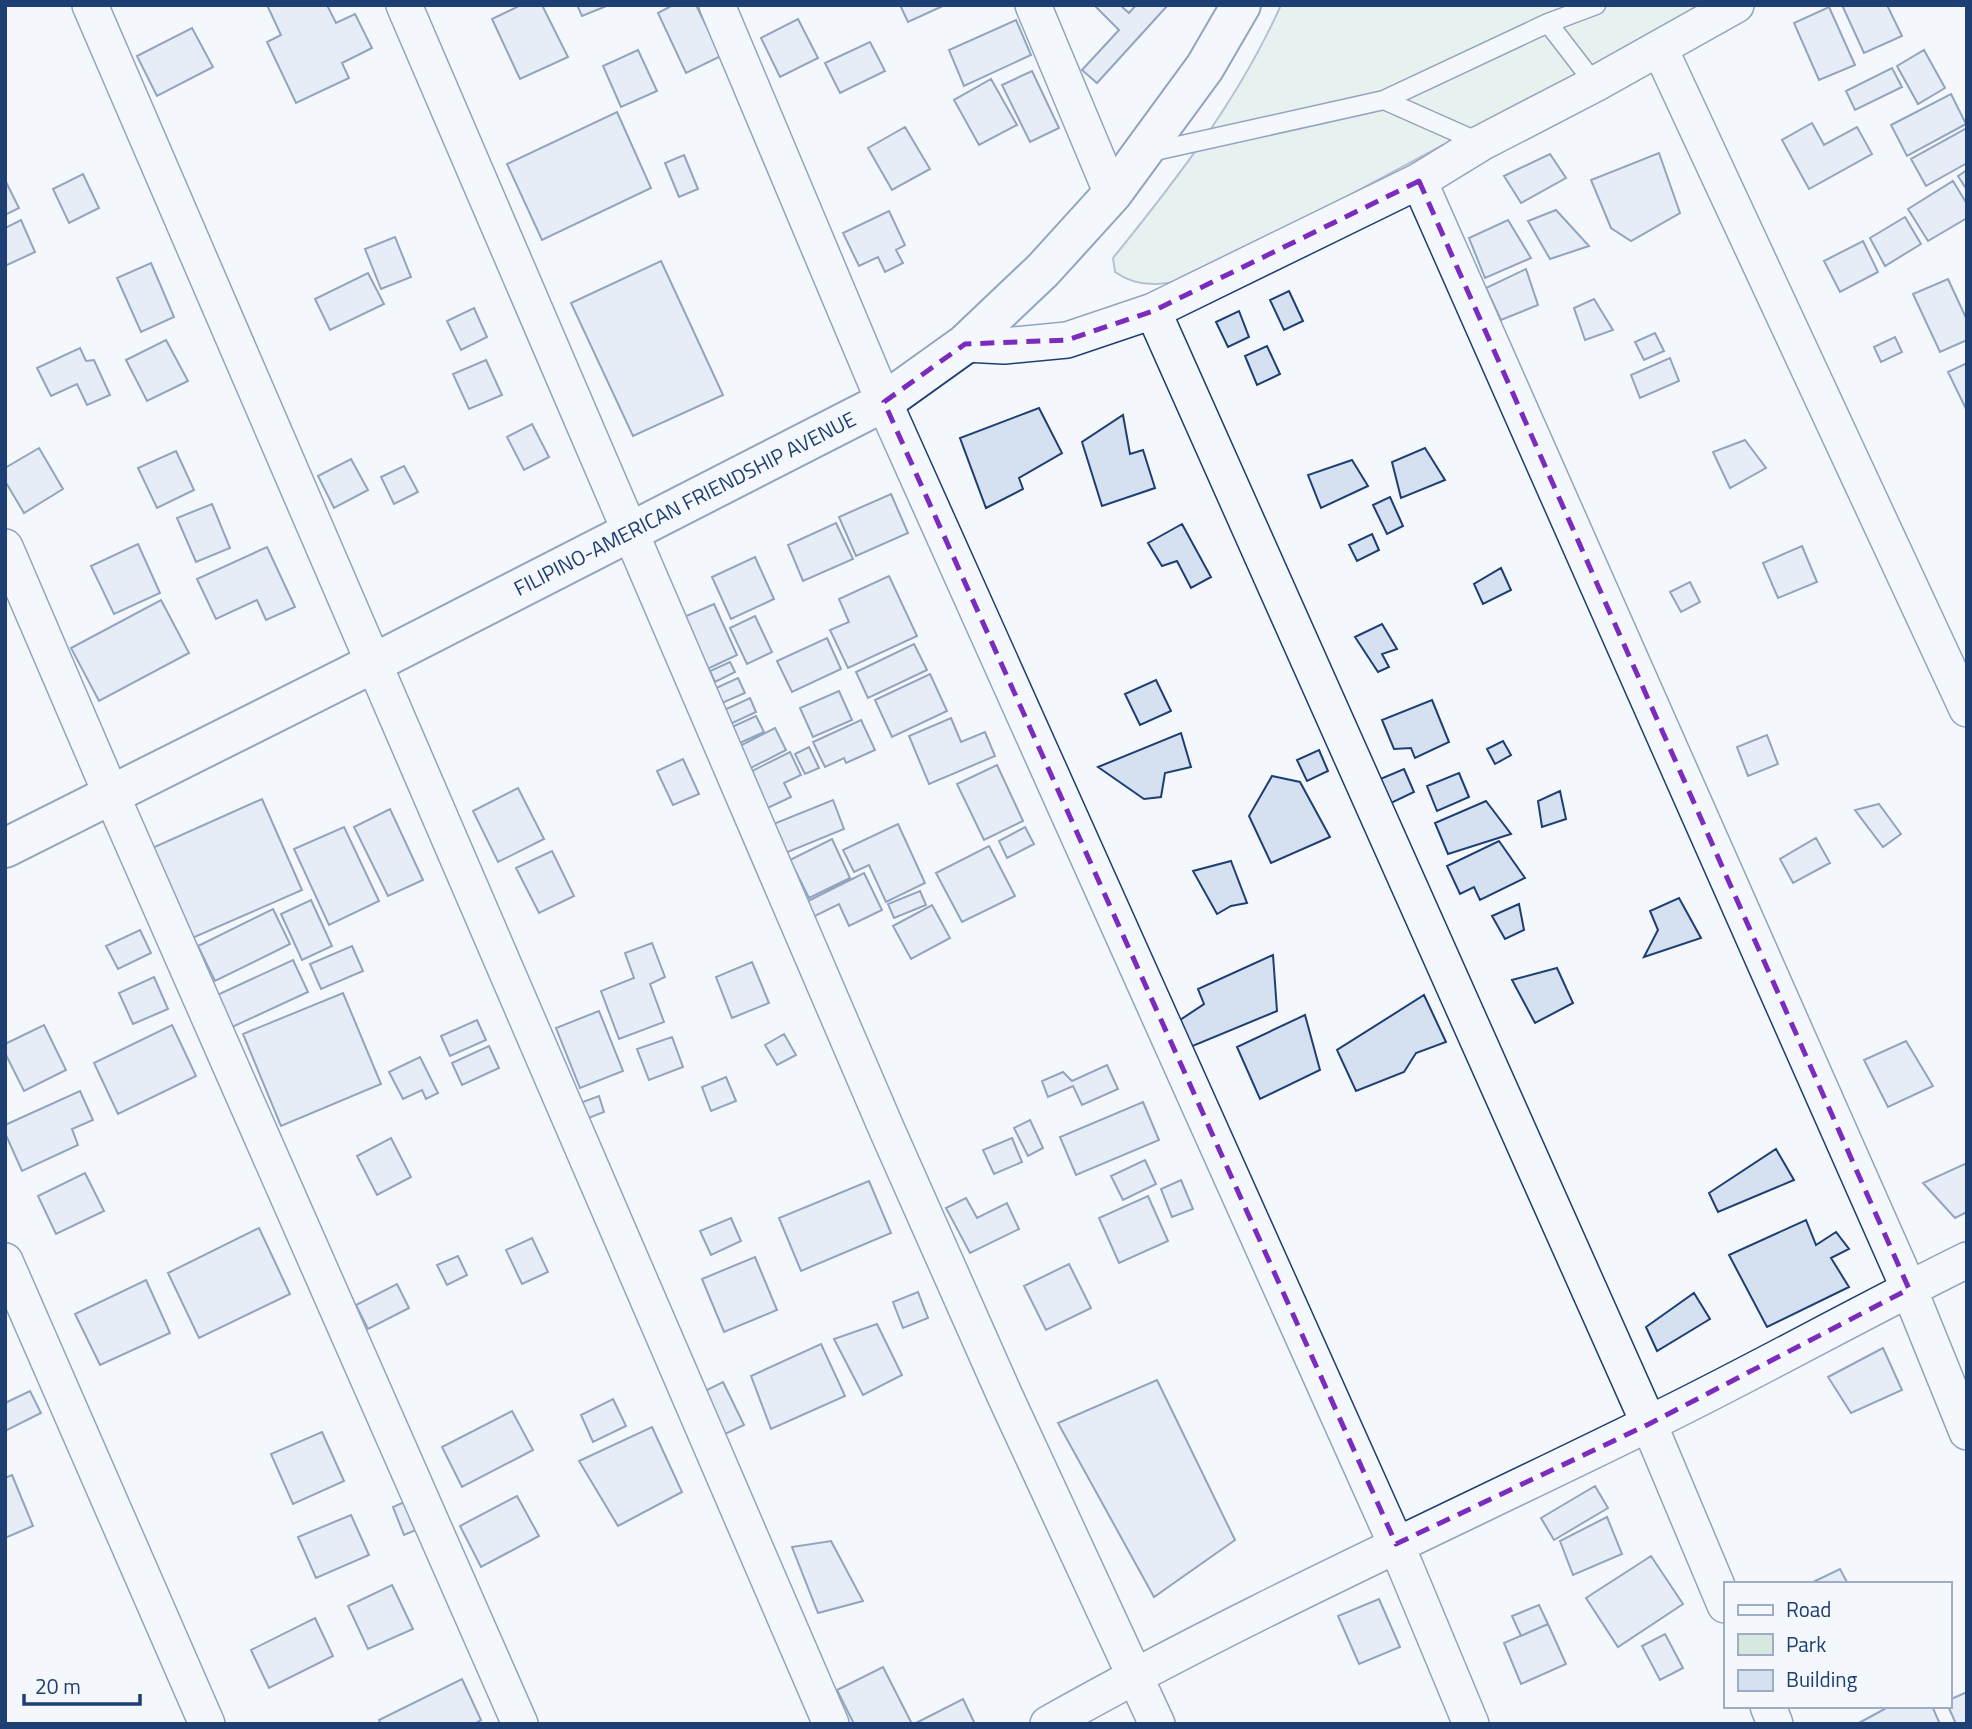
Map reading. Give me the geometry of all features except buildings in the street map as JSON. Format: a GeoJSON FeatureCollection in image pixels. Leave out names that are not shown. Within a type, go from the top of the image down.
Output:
{"type":"FeatureCollection","features":[{"type":"Feature","properties":{"kind":"main road","name":"FILIPINO-AMERICAN FRIENDSHIP AVENUE"},"geometry":{"type":"LineString","coordinates":[[5,848],[884,402],[965,344],[1043,270],[1112,194],[1205,68],[1241,5]]}},
{"type":"Feature","properties":{"kind":"street"},"geometry":{"type":"LineString","coordinates":[[90,5],[831,1724]]}},
{"type":"Feature","properties":{"kind":"street"},"geometry":{"type":"LineString","coordinates":[[404,5],[876,1105],[1004,1396],[1136,1674],[1157,1724]]}},
{"type":"Feature","properties":{"kind":"street"},"geometry":{"type":"LineString","coordinates":[[718,5],[884,402],[1396,1544],[1471,1724]]}},
{"type":"Feature","properties":{"kind":"street"},"geometry":{"type":"LineString","coordinates":[[1033,5],[1112,194]]}},
{"type":"Feature","properties":{"kind":"street"},"geometry":{"type":"LineString","coordinates":[[965,344],[1004,346],[1067,340],[1153,311],[1419,181],[1481,143],[1660,49],[1733,6]]}},
{"type":"Feature","properties":{"kind":"street"},"geometry":{"type":"LineString","coordinates":[[1660,49],[1967,709]]}},
{"type":"Feature","properties":{"kind":"street"},"geometry":{"type":"LineString","coordinates":[[1419,181],[1909,1289],[1967,1432]]}},
{"type":"Feature","properties":{"kind":"street"},"geometry":{"type":"LineString","coordinates":[[1153,311],[1649,1424],[1724,1603]]}},
{"type":"Feature","properties":{"kind":"street"},"geometry":{"type":"LineString","coordinates":[[5,547],[520,1724]]}},
{"type":"Feature","properties":{"kind":"street"},"geometry":{"type":"LineString","coordinates":[[1048,1724],[1136,1674],[1396,1544],[1649,1424],[1967,1260]]}},
{"type":"Feature","properties":{"kind":"street"},"geometry":{"type":"LineString","coordinates":[[5,1261],[208,1724]]}},
{"type":"Feature","properties":{"kind":"lane"},"geometry":{"type":"LineString","coordinates":[[1141,154],[1384,100],[1548,23],[1596,5]]}},
{"type":"Feature","properties":{"kind":"lane"},"geometry":{"type":"LineString","coordinates":[[1548,23],[1595,84]]}},
{"type":"Feature","properties":{"kind":"lane"},"geometry":{"type":"LineString","coordinates":[[1384,100],[1481,143]]}},
{"type":"Feature","properties":{"kind":"highlighted area"},"geometry":{"type":"Polygon","coordinates":[[[1419,181],[1909,1289],[1649,1424],[1396,1544],[884,402],[965,344],[1067,340],[1153,311],[1419,181]]]}},
{"type":"Feature","properties":{"kind":"green space"},"geometry":{"type":"Polygon","coordinates":[[[1281,5],[1704,5],[1195,278],[1154,284],[1124,278],[1115,272],[1113,258],[1183,168],[1226,106],[1281,5]]]}}]}
